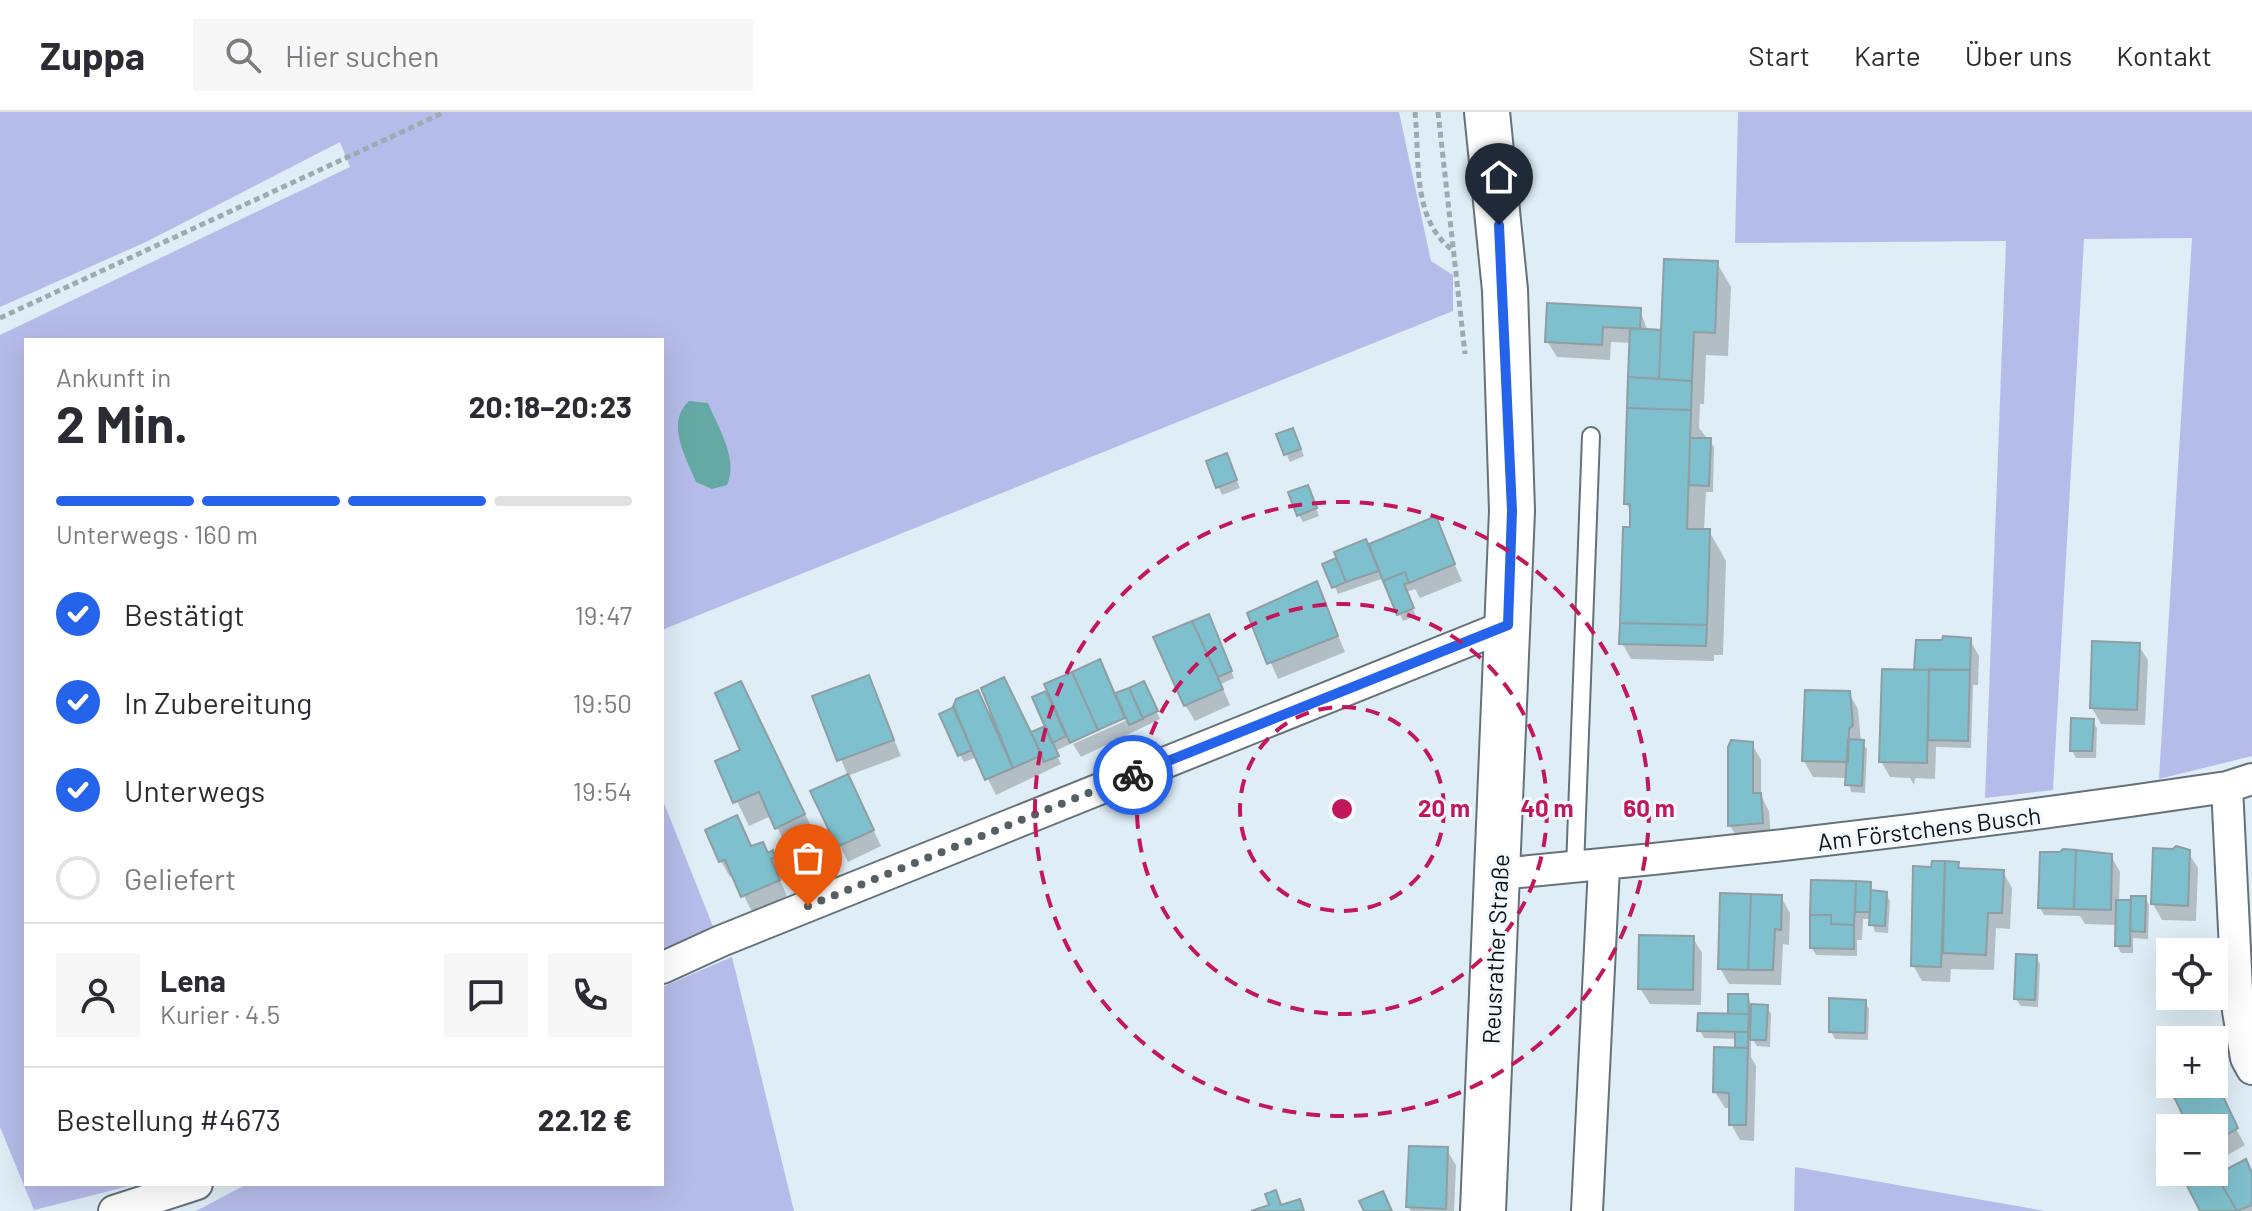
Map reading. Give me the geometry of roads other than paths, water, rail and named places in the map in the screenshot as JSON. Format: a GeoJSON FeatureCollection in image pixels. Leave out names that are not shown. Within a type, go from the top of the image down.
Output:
{"type":"FeatureCollection","features":[{"type":"Feature","properties":{"kind":"main road","name":"Reusrather Straße"},"geometry":{"type":"LineString","coordinates":[[1483,1211],[1512,511],[1505,290],[1487,112]]}},
{"type":"Feature","properties":{"kind":"street"},"geometry":{"type":"LineString","coordinates":[[664,967],[750,929],[1508,625]]}},
{"type":"Feature","properties":{"kind":"street"},"geometry":{"type":"LineString","coordinates":[[2239,783],[2238,1011],[2246,1058],[2252,1069]]}},
{"type":"Feature","properties":{"kind":"street","name":"Am Förstchens Busch"},"geometry":{"type":"LineString","coordinates":[[1498,874],[1590,868],[2050,814],[2239,783]]}},
{"type":"Feature","properties":{"kind":"street"},"geometry":{"type":"LineString","coordinates":[[1587,1211],[1590,868]]}},
{"type":"Feature","properties":{"kind":"street"},"geometry":{"type":"LineString","coordinates":[[114,1211],[191,1186]]}},
{"type":"Feature","properties":{"kind":"lane"},"geometry":{"type":"LineString","coordinates":[[1590,868],[1591,436]]}}]}
